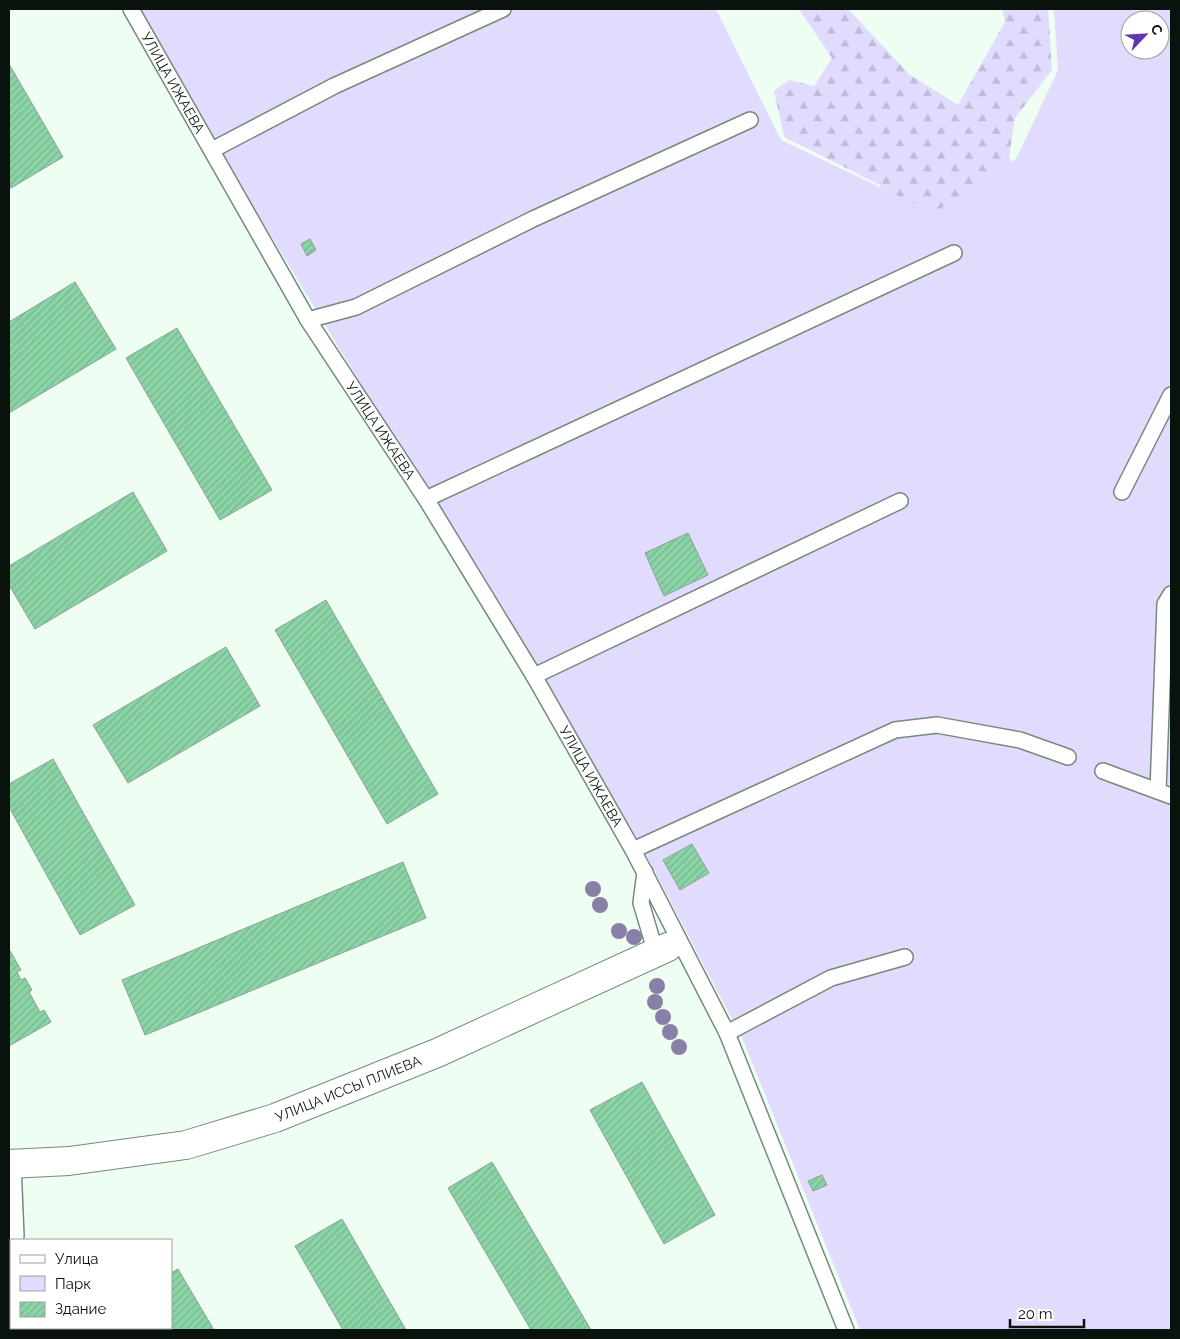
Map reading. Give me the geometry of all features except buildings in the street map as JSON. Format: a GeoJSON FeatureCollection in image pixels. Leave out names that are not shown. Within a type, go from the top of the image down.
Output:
{"type":"FeatureCollection","features":[{"type":"Feature","properties":{"kind":"street","name":"УЛИЦА ИССЫ ПЛИЕВА"},"geometry":{"type":"LineString","coordinates":[[11,1164],[69,1161],[186,1145],[275,1118],[436,1053],[662,950]]}},
{"type":"Feature","properties":{"kind":"lane","name":"УЛИЦА ИЖАЕВА"},"geometry":{"type":"LineString","coordinates":[[131,9],[308,320],[426,499],[534,676],[645,872],[727,1033],[846,1330]]}},
{"type":"Feature","properties":{"kind":"lane"},"geometry":{"type":"LineString","coordinates":[[212,150],[334,86],[503,9]]}},
{"type":"Feature","properties":{"kind":"lane"},"geometry":{"type":"LineString","coordinates":[[308,320],[356,307],[533,219],[750,120]]}},
{"type":"Feature","properties":{"kind":"lane"},"geometry":{"type":"LineString","coordinates":[[426,499],[954,253]]}},
{"type":"Feature","properties":{"kind":"lane"},"geometry":{"type":"LineString","coordinates":[[1122,492],[1171,395]]}},
{"type":"Feature","properties":{"kind":"lane"},"geometry":{"type":"LineString","coordinates":[[534,676],[900,501]]}},
{"type":"Feature","properties":{"kind":"lane"},"geometry":{"type":"LineString","coordinates":[[1104,771],[1165,793],[1165,604],[1171,594]]}},
{"type":"Feature","properties":{"kind":"lane"},"geometry":{"type":"LineString","coordinates":[[633,850],[895,730],[937,725],[1020,740],[1068,757]]}},
{"type":"Feature","properties":{"kind":"lane"},"geometry":{"type":"LineString","coordinates":[[645,872],[640,903],[662,950]]}},
{"type":"Feature","properties":{"kind":"lane"},"geometry":{"type":"LineString","coordinates":[[727,1033],[831,978],[905,957]]}},
{"type":"Feature","properties":{"kind":"lane"},"geometry":{"type":"LineString","coordinates":[[11,1164],[16,1236]]}},
{"type":"Feature","properties":{"kind":"green space"},"geometry":{"type":"Polygon","coordinates":[[[137,9],[716,9],[781,140],[934,213],[1016,159],[1058,70],[1054,9],[1171,9],[1171,1330],[860,1330],[743,1040],[637,838],[212,139],[137,9]]]}},
{"type":"Feature","properties":{"kind":"green space"},"geometry":{"type":"Polygon","coordinates":[[[799,9],[848,9],[909,74],[958,105],[1005,22],[1002,9],[1048,9],[1052,70],[1015,118],[1009,157],[1027,187],[921,264],[880,185],[784,137],[774,91],[789,80],[814,86],[832,58],[799,9]]]}}]}
